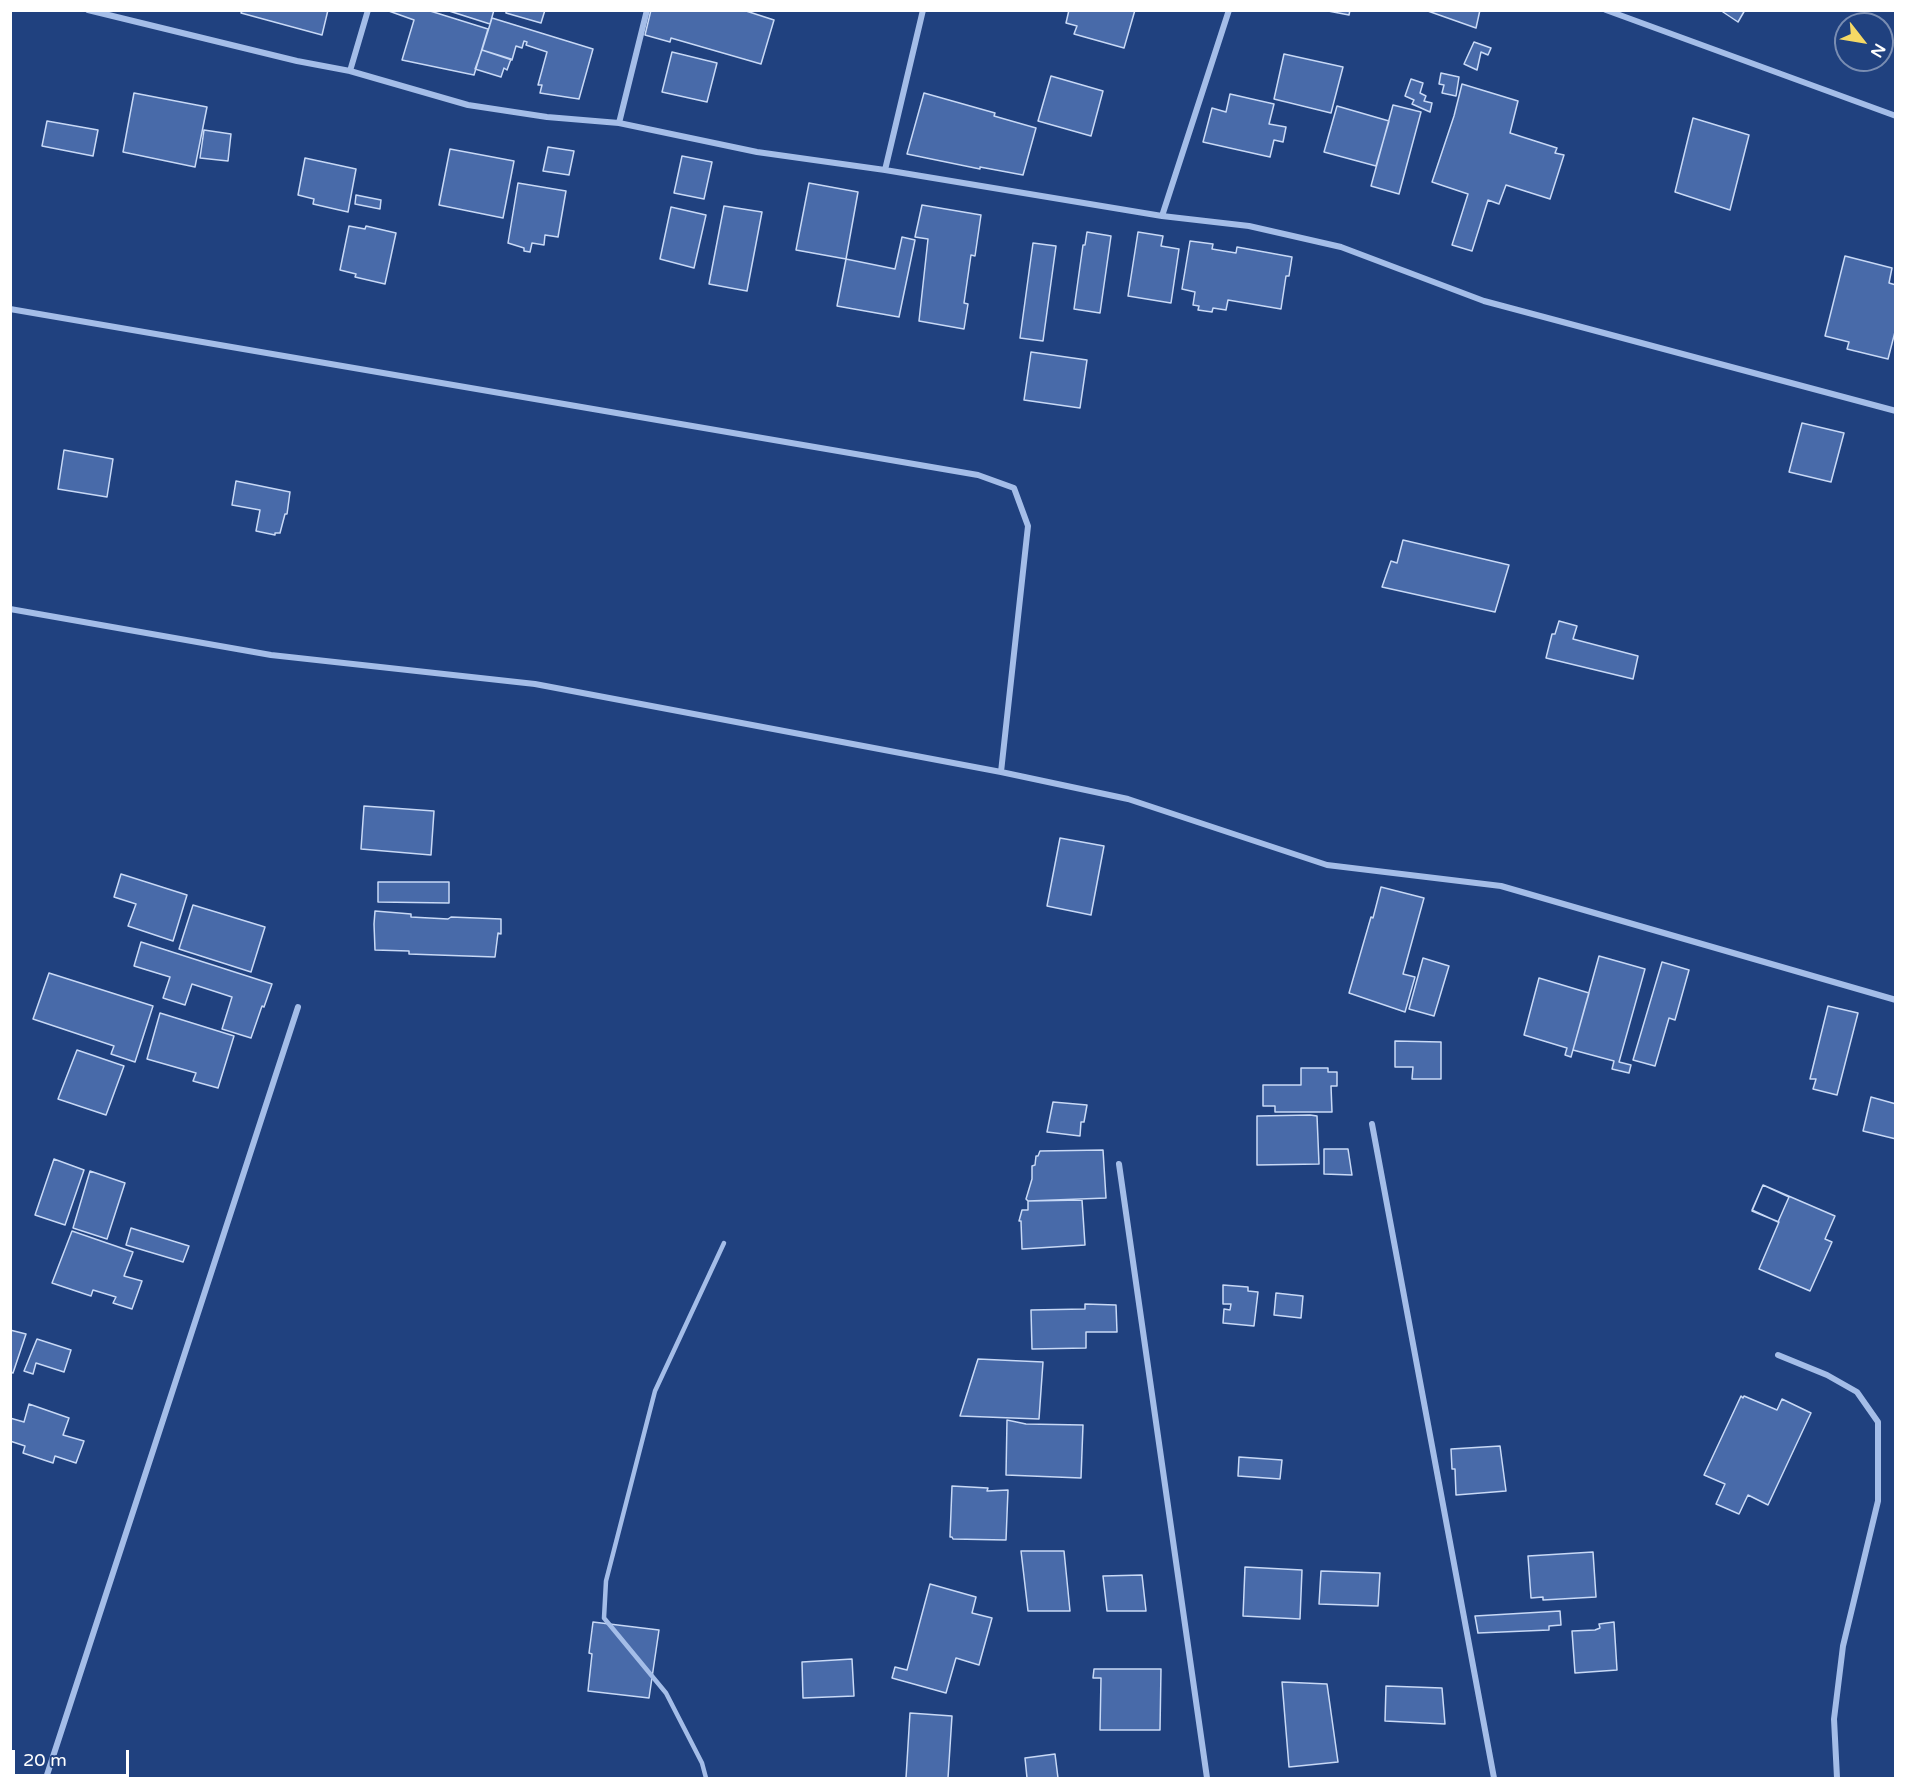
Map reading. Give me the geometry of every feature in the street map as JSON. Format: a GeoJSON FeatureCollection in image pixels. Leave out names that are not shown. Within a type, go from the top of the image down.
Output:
{"type":"FeatureCollection","features":[{"type":"Feature","properties":{"kind":"street"},"geometry":{"type":"LineString","coordinates":[[88,10],[297,61],[350,71],[468,105],[547,117],[619,123],[757,152],[885,170],[1162,216],[1249,226],[1341,247],[1484,301],[1896,411]]}},
{"type":"Feature","properties":{"kind":"street"},"geometry":{"type":"LineString","coordinates":[[350,71],[368,10]]}},
{"type":"Feature","properties":{"kind":"street"},"geometry":{"type":"LineString","coordinates":[[619,123],[647,10]]}},
{"type":"Feature","properties":{"kind":"street"},"geometry":{"type":"LineString","coordinates":[[885,170],[923,10]]}},
{"type":"Feature","properties":{"kind":"street"},"geometry":{"type":"LineString","coordinates":[[1162,216],[1229,10]]}},
{"type":"Feature","properties":{"kind":"street"},"geometry":{"type":"LineString","coordinates":[[1606,10],[1896,116]]}},
{"type":"Feature","properties":{"kind":"street"},"geometry":{"type":"LineString","coordinates":[[10,309],[978,475],[1014,488],[1028,526],[1001,772]]}},
{"type":"Feature","properties":{"kind":"street"},"geometry":{"type":"LineString","coordinates":[[10,609],[271,655],[535,684],[1001,772],[1128,799],[1327,865],[1501,886],[1896,1000]]}},
{"type":"Feature","properties":{"kind":"street"},"geometry":{"type":"LineString","coordinates":[[46,1779],[298,1007]]}},
{"type":"Feature","properties":{"kind":"street"},"geometry":{"type":"LineString","coordinates":[[1372,1124],[1494,1779]]}},
{"type":"Feature","properties":{"kind":"street"},"geometry":{"type":"LineString","coordinates":[[1119,1164],[1208,1779]]}},
{"type":"Feature","properties":{"kind":"street"},"geometry":{"type":"LineString","coordinates":[[1778,1355],[1827,1375],[1857,1392],[1878,1422],[1878,1501],[1843,1646],[1834,1719],[1837,1779]]}},
{"type":"Feature","properties":{"kind":"lane"},"geometry":{"type":"LineString","coordinates":[[706,1779],[702,1763],[666,1694],[604,1618],[606,1581],[655,1391],[724,1243]]}},
{"type":"Feature","properties":{"kind":"building"},"geometry":{"type":"Polygon","coordinates":[[[242,10],[328,10],[322,35],[241,13],[242,10]]]}},
{"type":"Feature","properties":{"kind":"building"},"geometry":{"type":"Polygon","coordinates":[[[386,10],[427,10],[488,29],[474,75],[402,60],[414,20],[386,10]]]}},
{"type":"Feature","properties":{"kind":"building"},"geometry":{"type":"Polygon","coordinates":[[[446,10],[494,10],[490,24],[446,10]]]}},
{"type":"Feature","properties":{"kind":"building"},"geometry":{"type":"Polygon","coordinates":[[[506,10],[545,10],[541,23],[506,13],[506,10]]]}},
{"type":"Feature","properties":{"kind":"building"},"geometry":{"type":"Polygon","coordinates":[[[651,10],[743,10],[774,20],[761,64],[671,38],[670,42],[645,35],[651,10]]]}},
{"type":"Feature","properties":{"kind":"building"},"geometry":{"type":"Polygon","coordinates":[[[1069,10],[1135,10],[1124,48],[1074,34],[1077,26],[1066,23],[1069,10]]]}},
{"type":"Feature","properties":{"kind":"building"},"geometry":{"type":"Polygon","coordinates":[[[1323,10],[1350,10],[1349,15],[1323,10]]]}},
{"type":"Feature","properties":{"kind":"building"},"geometry":{"type":"Polygon","coordinates":[[[1425,10],[1480,10],[1476,28],[1425,10]]]}},
{"type":"Feature","properties":{"kind":"building"},"geometry":{"type":"Polygon","coordinates":[[[1720,10],[1745,10],[1738,22],[1720,10]]]}},
{"type":"Feature","properties":{"kind":"building"},"geometry":{"type":"Polygon","coordinates":[[[492,18],[593,49],[579,99],[540,93],[542,85],[538,85],[547,52],[526,45],[527,42],[524,41],[522,48],[516,46],[512,60],[482,50],[492,18]]]}},
{"type":"Feature","properties":{"kind":"building"},"geometry":{"type":"Polygon","coordinates":[[[1474,42],[1491,48],[1488,55],[1481,52],[1477,70],[1464,64],[1474,42]]]}},
{"type":"Feature","properties":{"kind":"building"},"geometry":{"type":"Polygon","coordinates":[[[482,50],[511,59],[507,70],[504,68],[501,77],[475,69],[482,50]]]}},
{"type":"Feature","properties":{"kind":"building"},"geometry":{"type":"Polygon","coordinates":[[[672,52],[717,63],[707,102],[662,92],[672,52]]]}},
{"type":"Feature","properties":{"kind":"building"},"geometry":{"type":"Polygon","coordinates":[[[1284,54],[1343,67],[1331,113],[1274,99],[1284,54]]]}},
{"type":"Feature","properties":{"kind":"building"},"geometry":{"type":"Polygon","coordinates":[[[1441,73],[1459,77],[1456,96],[1442,93],[1444,85],[1439,84],[1441,73]]]}},
{"type":"Feature","properties":{"kind":"building"},"geometry":{"type":"Polygon","coordinates":[[[1051,76],[1103,91],[1091,136],[1038,121],[1051,76]]]}},
{"type":"Feature","properties":{"kind":"building"},"geometry":{"type":"Polygon","coordinates":[[[1411,79],[1423,83],[1420,93],[1426,96],[1424,101],[1432,103],[1430,112],[1412,104],[1414,100],[1405,96],[1411,79]]]}},
{"type":"Feature","properties":{"kind":"building"},"geometry":{"type":"Polygon","coordinates":[[[1462,84],[1518,101],[1510,133],[1557,148],[1555,153],[1564,155],[1550,199],[1506,185],[1499,204],[1488,200],[1472,251],[1452,245],[1468,194],[1432,182],[1462,84]]]}},
{"type":"Feature","properties":{"kind":"building"},"geometry":{"type":"Polygon","coordinates":[[[134,93],[207,107],[195,167],[123,152],[134,93]]]}},
{"type":"Feature","properties":{"kind":"building"},"geometry":{"type":"Polygon","coordinates":[[[924,93],[995,113],[994,116],[1036,128],[1023,175],[907,154],[924,93]]]}},
{"type":"Feature","properties":{"kind":"building"},"geometry":{"type":"Polygon","coordinates":[[[1230,94],[1274,104],[1269,124],[1286,127],[1283,142],[1274,140],[1270,157],[1203,142],[1212,108],[1226,112],[1230,94]]]}},
{"type":"Feature","properties":{"kind":"building"},"geometry":{"type":"Polygon","coordinates":[[[1393,105],[1421,112],[1399,194],[1371,186],[1393,105]]]}},
{"type":"Feature","properties":{"kind":"building"},"geometry":{"type":"Polygon","coordinates":[[[1337,106],[1389,121],[1376,166],[1324,152],[1337,106]]]}},
{"type":"Feature","properties":{"kind":"building"},"geometry":{"type":"Polygon","coordinates":[[[1693,118],[1749,135],[1730,210],[1675,192],[1693,118]]]}},
{"type":"Feature","properties":{"kind":"building"},"geometry":{"type":"Polygon","coordinates":[[[47,121],[98,130],[93,156],[42,146],[47,121]]]}},
{"type":"Feature","properties":{"kind":"building"},"geometry":{"type":"Polygon","coordinates":[[[204,130],[231,134],[228,161],[200,158],[204,130]]]}},
{"type":"Feature","properties":{"kind":"building"},"geometry":{"type":"Polygon","coordinates":[[[548,147],[574,151],[569,175],[543,171],[548,147]]]}},
{"type":"Feature","properties":{"kind":"building"},"geometry":{"type":"Polygon","coordinates":[[[450,149],[514,161],[503,218],[439,205],[450,149]]]}},
{"type":"Feature","properties":{"kind":"building"},"geometry":{"type":"Polygon","coordinates":[[[682,156],[712,162],[704,199],[674,193],[682,156]]]}},
{"type":"Feature","properties":{"kind":"building"},"geometry":{"type":"Polygon","coordinates":[[[305,158],[356,169],[348,212],[313,204],[314,199],[298,195],[305,158]]]}},
{"type":"Feature","properties":{"kind":"building"},"geometry":{"type":"Polygon","coordinates":[[[518,183],[566,191],[558,237],[545,235],[544,245],[532,243],[530,252],[508,243],[518,183]]]}},
{"type":"Feature","properties":{"kind":"building"},"geometry":{"type":"Polygon","coordinates":[[[809,183],[858,192],[846,259],[796,250],[809,183]]]}},
{"type":"Feature","properties":{"kind":"building"},"geometry":{"type":"Polygon","coordinates":[[[356,195],[381,200],[380,209],[355,204],[356,195]]]}},
{"type":"Feature","properties":{"kind":"building"},"geometry":{"type":"Polygon","coordinates":[[[922,205],[981,215],[975,256],[971,255],[964,303],[968,304],[964,329],[919,321],[928,239],[915,237],[922,205]]]}},
{"type":"Feature","properties":{"kind":"building"},"geometry":{"type":"Polygon","coordinates":[[[724,206],[762,212],[747,291],[709,284],[724,206]]]}},
{"type":"Feature","properties":{"kind":"building"},"geometry":{"type":"Polygon","coordinates":[[[671,207],[706,215],[694,268],[660,259],[671,207]]]}},
{"type":"Feature","properties":{"kind":"building"},"geometry":{"type":"Polygon","coordinates":[[[349,226],[365,229],[366,226],[396,233],[385,284],[355,277],[356,274],[340,270],[349,226]]]}},
{"type":"Feature","properties":{"kind":"building"},"geometry":{"type":"Polygon","coordinates":[[[1087,232],[1111,236],[1100,313],[1074,309],[1087,232]]]}},
{"type":"Feature","properties":{"kind":"building"},"geometry":{"type":"Polygon","coordinates":[[[1138,232],[1163,236],[1161,246],[1179,249],[1171,303],[1128,296],[1138,232]]]}},
{"type":"Feature","properties":{"kind":"building"},"geometry":{"type":"Polygon","coordinates":[[[902,237],[915,240],[899,317],[837,306],[846,259],[895,269],[902,237]]]}},
{"type":"Feature","properties":{"kind":"building"},"geometry":{"type":"Polygon","coordinates":[[[1190,241],[1213,244],[1212,249],[1236,253],[1237,247],[1292,257],[1289,276],[1286,276],[1281,309],[1228,300],[1226,310],[1213,308],[1212,312],[1198,310],[1199,306],[1193,305],[1195,292],[1182,289],[1190,241]]]}},
{"type":"Feature","properties":{"kind":"building"},"geometry":{"type":"Polygon","coordinates":[[[1033,243],[1056,246],[1043,341],[1020,338],[1033,243]]]}},
{"type":"Feature","properties":{"kind":"building"},"geometry":{"type":"Polygon","coordinates":[[[1845,256],[1892,268],[1889,283],[1896,285],[1896,328],[1888,359],[1847,349],[1849,342],[1825,336],[1845,256]]]}},
{"type":"Feature","properties":{"kind":"building"},"geometry":{"type":"Polygon","coordinates":[[[1031,352],[1087,360],[1080,408],[1024,400],[1031,352]]]}},
{"type":"Feature","properties":{"kind":"building"},"geometry":{"type":"Polygon","coordinates":[[[1802,423],[1844,433],[1831,482],[1789,472],[1802,423]]]}},
{"type":"Feature","properties":{"kind":"building"},"geometry":{"type":"Polygon","coordinates":[[[64,450],[113,459],[107,497],[58,489],[64,450]]]}},
{"type":"Feature","properties":{"kind":"building"},"geometry":{"type":"Polygon","coordinates":[[[236,481],[290,492],[287,514],[285,514],[280,533],[275,533],[275,535],[256,531],[260,510],[232,505],[236,481]]]}},
{"type":"Feature","properties":{"kind":"building"},"geometry":{"type":"Polygon","coordinates":[[[1403,540],[1509,565],[1495,612],[1382,587],[1391,561],[1397,563],[1403,540]]]}},
{"type":"Feature","properties":{"kind":"building"},"geometry":{"type":"Polygon","coordinates":[[[1559,621],[1577,626],[1573,639],[1638,656],[1633,679],[1546,658],[1552,634],[1555,634],[1559,621]]]}},
{"type":"Feature","properties":{"kind":"building"},"geometry":{"type":"Polygon","coordinates":[[[364,806],[434,811],[431,855],[361,849],[364,806]]]}},
{"type":"Feature","properties":{"kind":"building"},"geometry":{"type":"Polygon","coordinates":[[[1060,838],[1104,846],[1091,915],[1047,906],[1060,838]]]}},
{"type":"Feature","properties":{"kind":"building"},"geometry":{"type":"Polygon","coordinates":[[[121,874],[187,895],[173,941],[128,926],[136,904],[114,897],[121,874]]]}},
{"type":"Feature","properties":{"kind":"building"},"geometry":{"type":"Polygon","coordinates":[[[378,882],[449,882],[449,903],[378,902],[378,882]]]}},
{"type":"Feature","properties":{"kind":"building"},"geometry":{"type":"Polygon","coordinates":[[[1381,887],[1424,898],[1403,974],[1415,977],[1405,1012],[1349,993],[1381,887]]]}},
{"type":"Feature","properties":{"kind":"building"},"geometry":{"type":"Polygon","coordinates":[[[193,905],[265,927],[251,972],[179,949],[193,905]]]}},
{"type":"Feature","properties":{"kind":"building"},"geometry":{"type":"Polygon","coordinates":[[[375,911],[411,914],[411,917],[501,919],[501,934],[498,933],[495,957],[409,954],[409,951],[375,950],[375,911]]]}},
{"type":"Feature","properties":{"kind":"building"},"geometry":{"type":"Polygon","coordinates":[[[141,942],[272,984],[251,1038],[222,1029],[232,997],[192,984],[185,1005],[163,998],[170,977],[134,966],[141,942]]]}},
{"type":"Feature","properties":{"kind":"building"},"geometry":{"type":"Polygon","coordinates":[[[1599,956],[1645,969],[1619,1062],[1631,1065],[1629,1073],[1612,1069],[1614,1061],[1573,1050],[1599,956]]]}},
{"type":"Feature","properties":{"kind":"building"},"geometry":{"type":"Polygon","coordinates":[[[1423,958],[1449,966],[1434,1016],[1409,1009],[1423,958]]]}},
{"type":"Feature","properties":{"kind":"building"},"geometry":{"type":"Polygon","coordinates":[[[1662,962],[1689,970],[1675,1020],[1669,1018],[1655,1066],[1633,1060],[1662,962]]]}},
{"type":"Feature","properties":{"kind":"building"},"geometry":{"type":"Polygon","coordinates":[[[49,973],[153,1006],[135,1062],[111,1054],[114,1046],[33,1019],[49,973]]]}},
{"type":"Feature","properties":{"kind":"building"},"geometry":{"type":"Polygon","coordinates":[[[1539,978],[1589,993],[1571,1057],[1565,1055],[1567,1048],[1524,1035],[1539,978]]]}},
{"type":"Feature","properties":{"kind":"building"},"geometry":{"type":"Polygon","coordinates":[[[1828,1006],[1858,1013],[1837,1095],[1813,1089],[1816,1079],[1810,1079],[1828,1006]]]}},
{"type":"Feature","properties":{"kind":"building"},"geometry":{"type":"Polygon","coordinates":[[[160,1013],[234,1036],[218,1088],[193,1081],[196,1073],[147,1059],[160,1013]]]}},
{"type":"Feature","properties":{"kind":"building"},"geometry":{"type":"Polygon","coordinates":[[[1395,1041],[1441,1042],[1441,1079],[1412,1079],[1413,1067],[1395,1067],[1395,1041]]]}},
{"type":"Feature","properties":{"kind":"building"},"geometry":{"type":"Polygon","coordinates":[[[77,1050],[124,1066],[106,1115],[58,1099],[77,1050]]]}},
{"type":"Feature","properties":{"kind":"building"},"geometry":{"type":"Polygon","coordinates":[[[1301,1068],[1328,1068],[1328,1072],[1337,1072],[1337,1086],[1331,1086],[1332,1112],[1275,1112],[1275,1106],[1263,1106],[1263,1085],[1301,1085],[1301,1068]]]}},
{"type":"Feature","properties":{"kind":"building"},"geometry":{"type":"Polygon","coordinates":[[[1871,1097],[1896,1104],[1896,1139],[1863,1131],[1871,1097]]]}},
{"type":"Feature","properties":{"kind":"building"},"geometry":{"type":"Polygon","coordinates":[[[1053,1102],[1087,1105],[1084,1122],[1081,1122],[1080,1136],[1047,1132],[1053,1102]]]}},
{"type":"Feature","properties":{"kind":"building"},"geometry":{"type":"Polygon","coordinates":[[[1257,1116],[1317,1116],[1319,1164],[1257,1165],[1257,1116]]]}},
{"type":"Feature","properties":{"kind":"building"},"geometry":{"type":"Polygon","coordinates":[[[1324,1149],[1348,1149],[1352,1175],[1324,1174],[1324,1149]]]}},
{"type":"Feature","properties":{"kind":"building"},"geometry":{"type":"Polygon","coordinates":[[[1103,1150],[1106,1198],[1028,1201],[1026,1199],[1032,1179],[1032,1166],[1035,1165],[1036,1156],[1040,1151],[1103,1150]]]}},
{"type":"Feature","properties":{"kind":"building"},"geometry":{"type":"Polygon","coordinates":[[[54,1159],[84,1170],[65,1225],[35,1215],[54,1159]]]}},
{"type":"Feature","properties":{"kind":"building"},"geometry":{"type":"Polygon","coordinates":[[[90,1171],[125,1183],[107,1239],[73,1228],[90,1171]]]}},
{"type":"Feature","properties":{"kind":"building"},"geometry":{"type":"Polygon","coordinates":[[[1763,1185],[1835,1216],[1825,1239],[1832,1242],[1810,1291],[1759,1269],[1779,1222],[1752,1211],[1763,1185]]]}},
{"type":"Feature","properties":{"kind":"building"},"geometry":{"type":"Polygon","coordinates":[[[1763,1185],[1789,1197],[1778,1222],[1752,1210],[1763,1185]]]}},
{"type":"Feature","properties":{"kind":"building"},"geometry":{"type":"Polygon","coordinates":[[[1082,1200],[1085,1245],[1022,1249],[1021,1221],[1019,1221],[1022,1210],[1028,1210],[1028,1201],[1082,1200]]]}},
{"type":"Feature","properties":{"kind":"building"},"geometry":{"type":"Polygon","coordinates":[[[131,1228],[189,1246],[183,1262],[126,1245],[131,1228]]]}},
{"type":"Feature","properties":{"kind":"building"},"geometry":{"type":"Polygon","coordinates":[[[72,1231],[133,1252],[124,1276],[142,1281],[132,1309],[113,1303],[116,1297],[93,1290],[91,1296],[52,1283],[72,1231]]]}},
{"type":"Feature","properties":{"kind":"building"},"geometry":{"type":"Polygon","coordinates":[[[1223,1285],[1248,1287],[1248,1291],[1258,1292],[1254,1326],[1223,1323],[1224,1309],[1230,1310],[1231,1304],[1223,1304],[1223,1285]]]}},
{"type":"Feature","properties":{"kind":"building"},"geometry":{"type":"Polygon","coordinates":[[[1276,1293],[1303,1296],[1301,1318],[1274,1315],[1276,1293]]]}},
{"type":"Feature","properties":{"kind":"building"},"geometry":{"type":"Polygon","coordinates":[[[1085,1304],[1116,1305],[1117,1332],[1086,1332],[1086,1348],[1032,1349],[1031,1310],[1085,1309],[1085,1304]]]}},
{"type":"Feature","properties":{"kind":"building"},"geometry":{"type":"Polygon","coordinates":[[[10,1330],[26,1334],[13,1373],[10,1372],[10,1330]]]}},
{"type":"Feature","properties":{"kind":"building"},"geometry":{"type":"Polygon","coordinates":[[[37,1339],[71,1350],[64,1372],[36,1363],[33,1374],[24,1371],[37,1339]]]}},
{"type":"Feature","properties":{"kind":"building"},"geometry":{"type":"Polygon","coordinates":[[[978,1359],[1043,1362],[1039,1419],[960,1416],[978,1359]]]}},
{"type":"Feature","properties":{"kind":"building"},"geometry":{"type":"Polygon","coordinates":[[[1741,1396],[1777,1410],[1782,1399],[1811,1413],[1768,1505],[1748,1495],[1739,1514],[1716,1504],[1725,1484],[1704,1475],[1741,1396]]]}},
{"type":"Feature","properties":{"kind":"building"},"geometry":{"type":"Polygon","coordinates":[[[29,1404],[69,1418],[63,1435],[84,1441],[76,1463],[55,1456],[53,1463],[23,1453],[25,1446],[10,1441],[10,1418],[24,1422],[29,1404]]]}},
{"type":"Feature","properties":{"kind":"building"},"geometry":{"type":"Polygon","coordinates":[[[1007,1420],[1026,1424],[1083,1425],[1081,1478],[1006,1475],[1007,1420]]]}},
{"type":"Feature","properties":{"kind":"building"},"geometry":{"type":"Polygon","coordinates":[[[1500,1446],[1506,1491],[1456,1495],[1455,1469],[1452,1469],[1451,1449],[1500,1446]]]}},
{"type":"Feature","properties":{"kind":"building"},"geometry":{"type":"Polygon","coordinates":[[[1239,1457],[1282,1460],[1280,1479],[1238,1476],[1239,1457]]]}},
{"type":"Feature","properties":{"kind":"building"},"geometry":{"type":"Polygon","coordinates":[[[952,1486],[988,1488],[987,1491],[1008,1490],[1006,1540],[953,1539],[950,1537],[952,1486]]]}},
{"type":"Feature","properties":{"kind":"building"},"geometry":{"type":"Polygon","coordinates":[[[1021,1551],[1064,1551],[1070,1611],[1028,1611],[1021,1551]]]}},
{"type":"Feature","properties":{"kind":"building"},"geometry":{"type":"Polygon","coordinates":[[[1593,1552],[1596,1597],[1543,1600],[1543,1597],[1531,1598],[1528,1556],[1593,1552]]]}},
{"type":"Feature","properties":{"kind":"building"},"geometry":{"type":"Polygon","coordinates":[[[1245,1567],[1302,1570],[1300,1619],[1243,1616],[1245,1567]]]}},
{"type":"Feature","properties":{"kind":"building"},"geometry":{"type":"Polygon","coordinates":[[[1321,1571],[1380,1573],[1378,1606],[1319,1604],[1321,1571]]]}},
{"type":"Feature","properties":{"kind":"building"},"geometry":{"type":"Polygon","coordinates":[[[1142,1575],[1146,1611],[1107,1611],[1103,1576],[1142,1575]]]}},
{"type":"Feature","properties":{"kind":"building"},"geometry":{"type":"Polygon","coordinates":[[[930,1584],[976,1597],[972,1613],[992,1618],[979,1665],[956,1658],[946,1693],[892,1678],[895,1667],[907,1670],[930,1584]]]}},
{"type":"Feature","properties":{"kind":"building"},"geometry":{"type":"Polygon","coordinates":[[[1560,1611],[1561,1625],[1549,1626],[1549,1630],[1478,1633],[1475,1616],[1560,1611]]]}},
{"type":"Feature","properties":{"kind":"building"},"geometry":{"type":"Polygon","coordinates":[[[593,1622],[659,1630],[649,1698],[588,1691],[593,1622]]]}},
{"type":"Feature","properties":{"kind":"building"},"geometry":{"type":"Polygon","coordinates":[[[1614,1622],[1617,1670],[1575,1673],[1572,1631],[1595,1630],[1600,1628],[1599,1624],[1614,1622]]]}},
{"type":"Feature","properties":{"kind":"building"},"geometry":{"type":"Polygon","coordinates":[[[852,1659],[854,1696],[803,1698],[802,1662],[852,1659]]]}},
{"type":"Feature","properties":{"kind":"building"},"geometry":{"type":"Polygon","coordinates":[[[1094,1669],[1161,1669],[1160,1730],[1100,1730],[1101,1678],[1093,1678],[1094,1669]]]}},
{"type":"Feature","properties":{"kind":"building"},"geometry":{"type":"Polygon","coordinates":[[[1282,1682],[1327,1684],[1338,1762],[1289,1767],[1282,1682]]]}},
{"type":"Feature","properties":{"kind":"building"},"geometry":{"type":"Polygon","coordinates":[[[1386,1686],[1442,1688],[1445,1724],[1385,1721],[1386,1686]]]}},
{"type":"Feature","properties":{"kind":"building"},"geometry":{"type":"Polygon","coordinates":[[[910,1713],[952,1716],[948,1778],[906,1778],[910,1713]]]}},
{"type":"Feature","properties":{"kind":"building"},"geometry":{"type":"Polygon","coordinates":[[[1055,1754],[1058,1778],[1027,1778],[1025,1758],[1055,1754]]]}}]}
